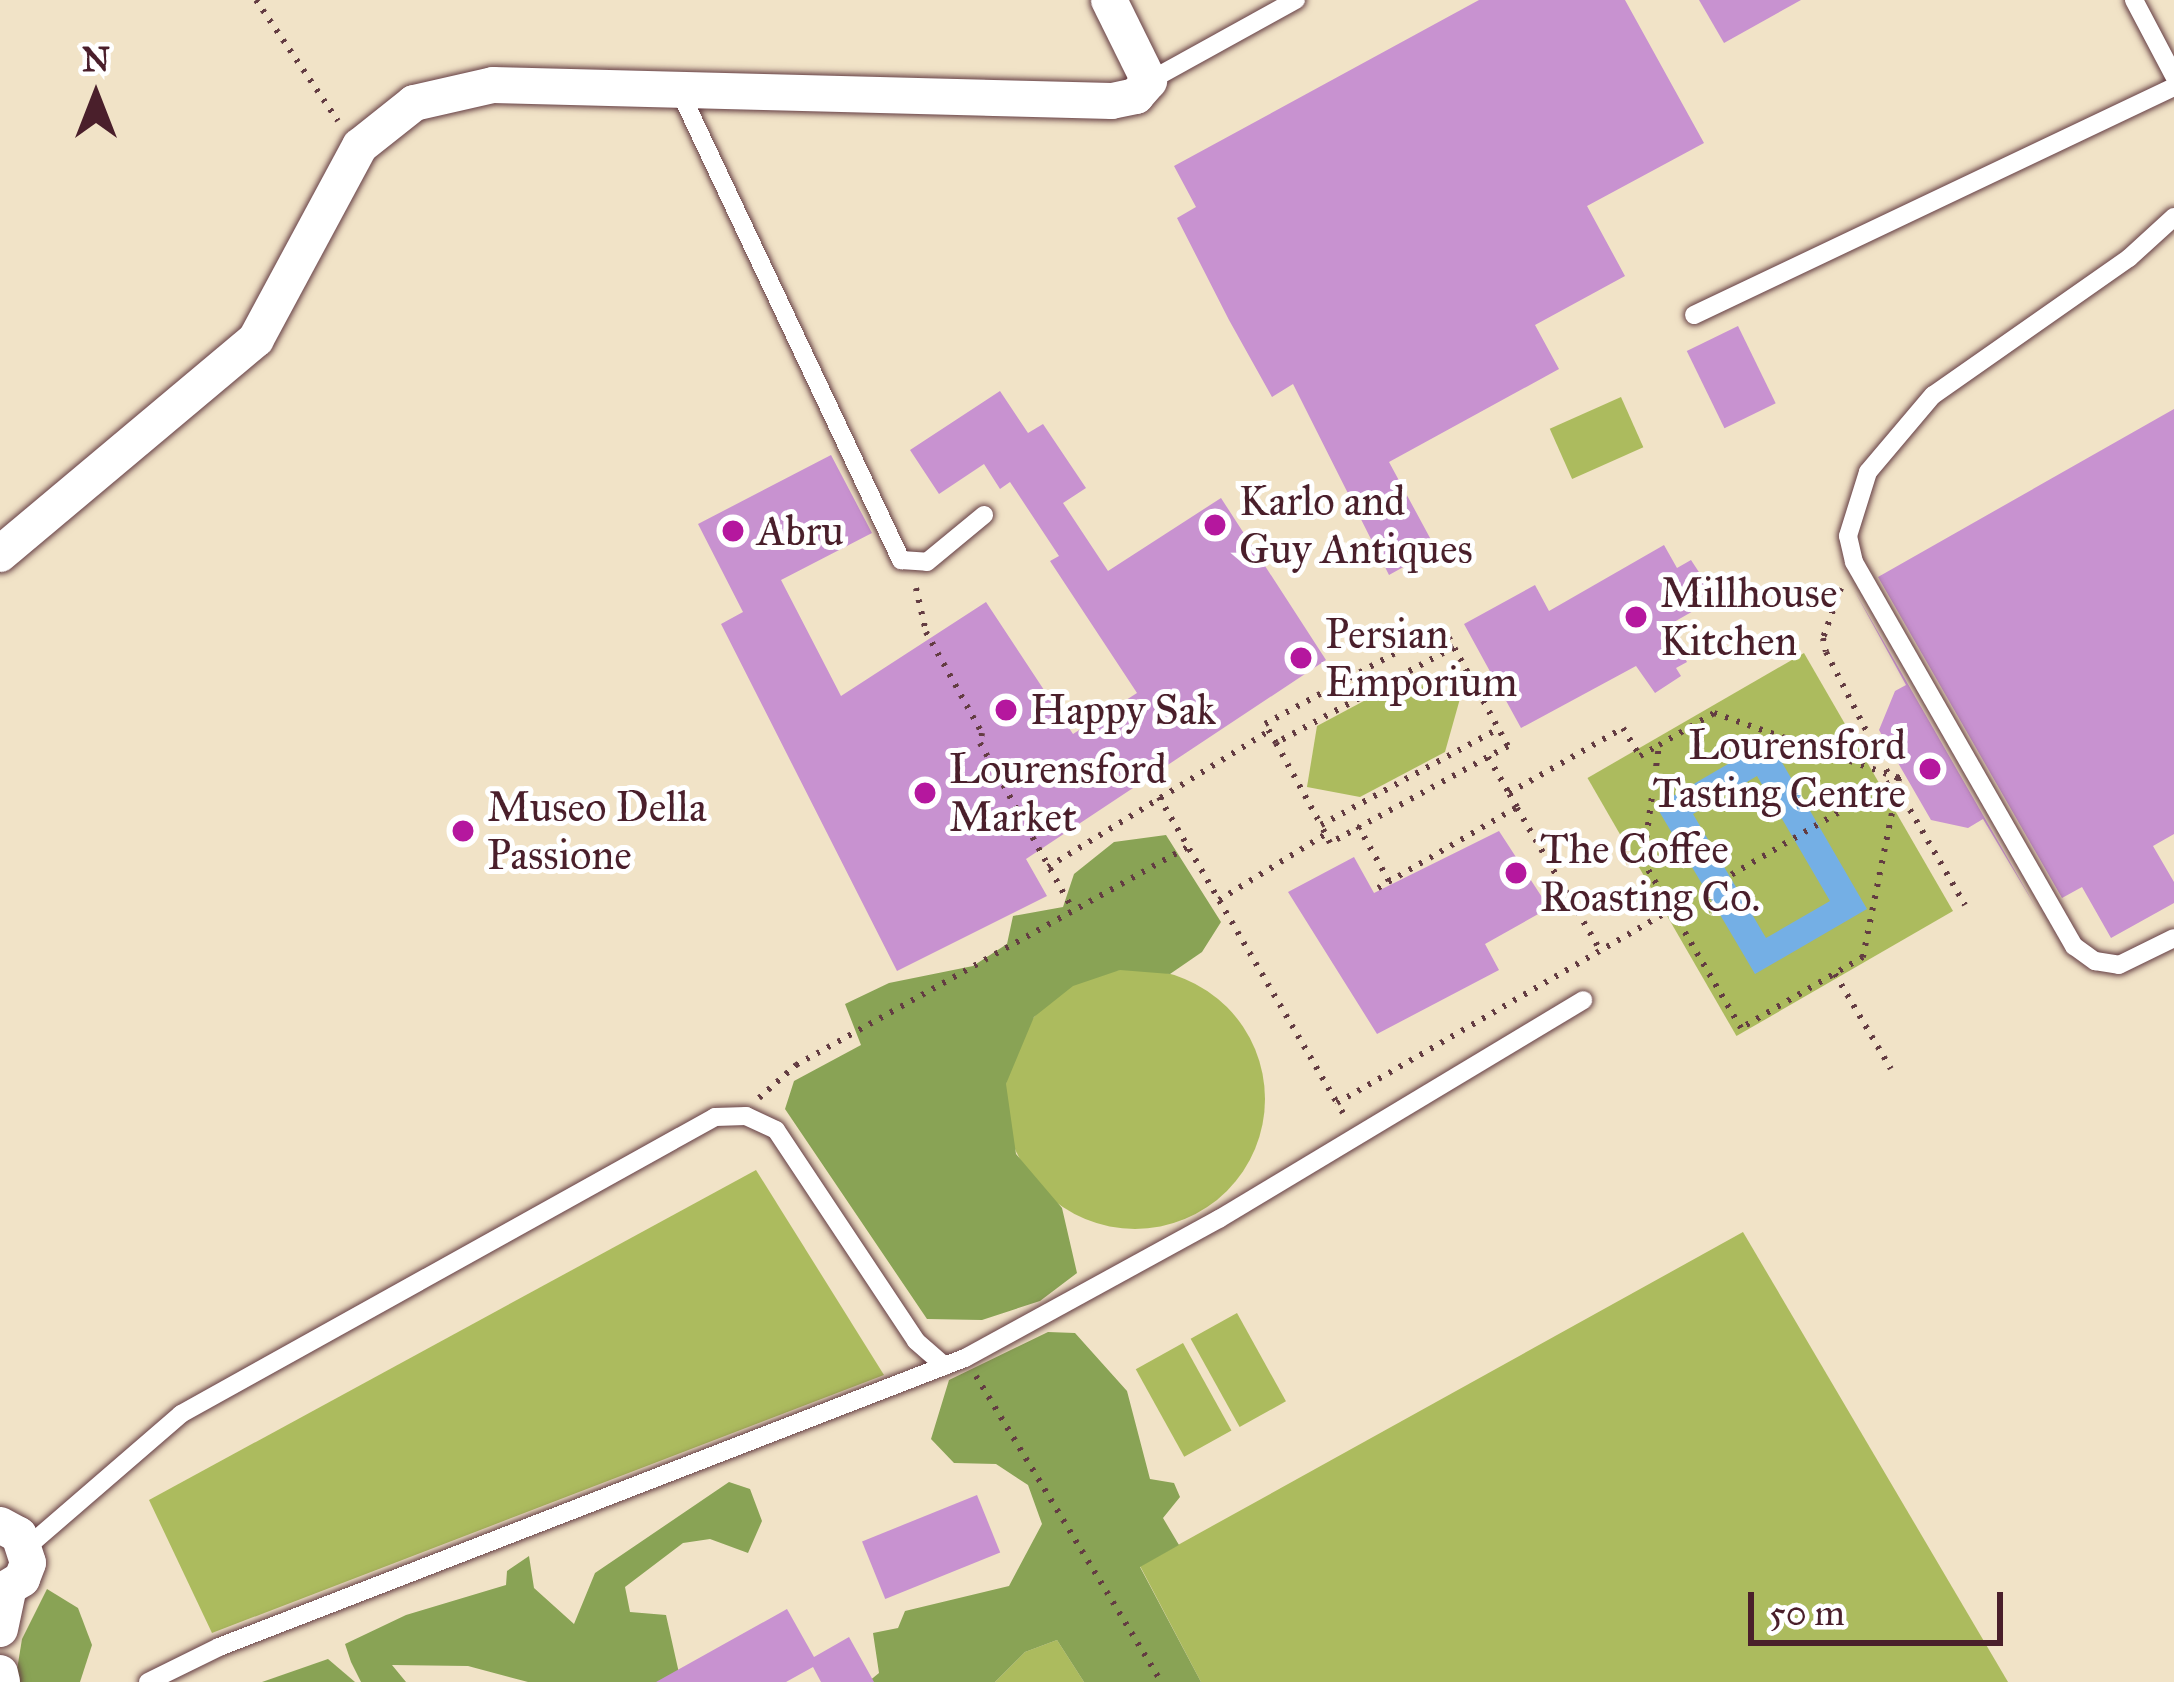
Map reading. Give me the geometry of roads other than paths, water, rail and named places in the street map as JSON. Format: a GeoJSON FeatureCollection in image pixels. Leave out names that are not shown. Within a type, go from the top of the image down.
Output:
{"type":"FeatureCollection","features":[{"type":"Feature","properties":{"kind":"street"},"geometry":{"type":"LineString","coordinates":[[0,554],[256,339],[360,146],[389,116],[448,92],[680,92],[1042,104],[1112,101],[1136,96],[1149,82],[1109,0]]}},
{"type":"Feature","properties":{"kind":"street"},"geometry":{"type":"LineString","coordinates":[[0,1629],[4,1591],[22,1579],[13,1537]]}},
{"type":"Feature","properties":{"kind":"street"},"geometry":{"type":"LineString","coordinates":[[0,1673],[2,1682]]}},
{"type":"Feature","properties":{"kind":"lane"},"geometry":{"type":"LineString","coordinates":[[1149,82],[1296,0]]}},
{"type":"Feature","properties":{"kind":"lane"},"geometry":{"type":"LineString","coordinates":[[2134,0],[2174,76]]}},
{"type":"Feature","properties":{"kind":"lane"},"geometry":{"type":"LineString","coordinates":[[1694,315],[2174,87]]}},
{"type":"Feature","properties":{"kind":"lane"},"geometry":{"type":"LineString","coordinates":[[680,92],[890,537],[910,565],[943,552],[984,515]]}},
{"type":"Feature","properties":{"kind":"lane"},"geometry":{"type":"LineString","coordinates":[[2174,217],[1922,406],[1858,489],[1848,522],[1852,556],[2074,946],[2095,962],[2119,965],[2174,938]]}},
{"type":"Feature","properties":{"kind":"lane"},"geometry":{"type":"LineString","coordinates":[[148,1682],[219,1647],[965,1358],[1583,1000]]}},
{"type":"Feature","properties":{"kind":"lane"},"geometry":{"type":"LineString","coordinates":[[13,1537],[181,1414],[701,1124],[746,1116],[788,1143],[916,1341],[945,1366]]}},
{"type":"Feature","properties":{"kind":"water"},"geometry":{"type":"Polygon","coordinates":[[[1769,740],[1867,909],[1755,974],[1656,806],[1769,740]],[[1757,776],[1693,814],[1766,938],[1830,901],[1757,776]]]}},
{"type":"Feature","properties":{"kind":"place","name":"Karlo and Guy Antiques"},"geometry":{"type":"Point","coordinates":[1215,525]}},
{"type":"Feature","properties":{"kind":"place","name":"Abru"},"geometry":{"type":"Point","coordinates":[733,531]}},
{"type":"Feature","properties":{"kind":"place","name":"Millhouse Kitchen"},"geometry":{"type":"Point","coordinates":[1636,617]}},
{"type":"Feature","properties":{"kind":"place","name":"Persian Emporium"},"geometry":{"type":"Point","coordinates":[1301,658]}},
{"type":"Feature","properties":{"kind":"place","name":"Happy Sak"},"geometry":{"type":"Point","coordinates":[1006,710]}},
{"type":"Feature","properties":{"kind":"place","name":"Lourensford Tasting Centre"},"geometry":{"type":"Point","coordinates":[1930,769]}},
{"type":"Feature","properties":{"kind":"place","name":"Lourensford Market"},"geometry":{"type":"Point","coordinates":[925,793]}},
{"type":"Feature","properties":{"kind":"place","name":"Museo Della Passione"},"geometry":{"type":"Point","coordinates":[463,831]}},
{"type":"Feature","properties":{"kind":"place","name":"The Coffee Roasting Co."},"geometry":{"type":"Point","coordinates":[1516,873]}}]}
